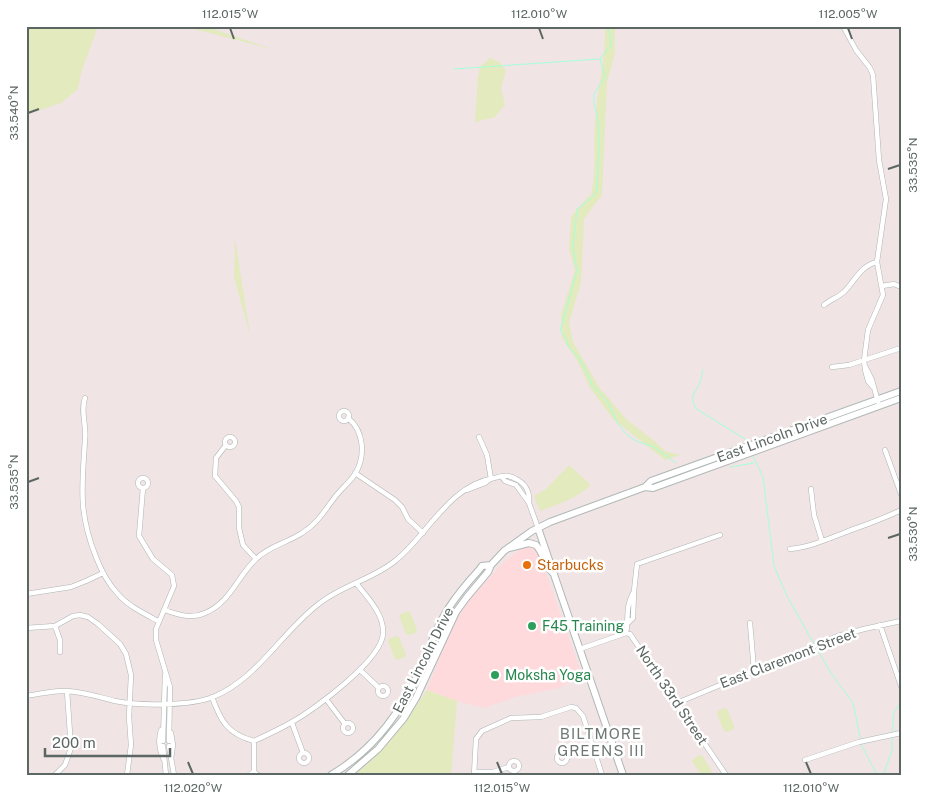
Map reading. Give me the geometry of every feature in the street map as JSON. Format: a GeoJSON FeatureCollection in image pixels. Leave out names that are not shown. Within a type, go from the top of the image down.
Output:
{"type":"FeatureCollection","features":[{"type":"Feature","properties":{"kind":"main road","name":"East Lincoln Drive"},"geometry":{"type":"LineString","coordinates":[[348,775],[378,749],[404,718],[416,698],[456,612],[488,572],[490,565],[508,548],[538,528],[565,516],[645,487],[653,488],[742,452],[878,403],[901,391]]}},
{"type":"Feature","properties":{"kind":"main road","name":"East Lincoln Drive"},"geometry":{"type":"LineString","coordinates":[[878,403],[901,398]]}},
{"type":"Feature","properties":{"kind":"main road"},"geometry":{"type":"LineString","coordinates":[[538,528],[623,775]]}},
{"type":"Feature","properties":{"kind":"main road"},"geometry":{"type":"LineString","coordinates":[[508,548],[529,543],[536,545],[546,566],[555,575]]}},
{"type":"Feature","properties":{"kind":"main road","name":"East Lincoln Drive"},"geometry":{"type":"LineString","coordinates":[[331,775],[358,756],[382,733],[413,684],[448,608],[478,570],[482,566],[490,565]]}},
{"type":"Feature","properties":{"kind":"street"},"geometry":{"type":"LineString","coordinates":[[843,26],[856,50],[870,68],[875,84],[879,160],[886,199],[876,262],[882,286],[882,299],[868,330],[864,360],[878,403]]}},
{"type":"Feature","properties":{"kind":"street"},"geometry":{"type":"LineString","coordinates":[[824,305],[845,290],[869,264],[876,262]]}},
{"type":"Feature","properties":{"kind":"street"},"geometry":{"type":"LineString","coordinates":[[882,286],[894,284],[901,287]]}},
{"type":"Feature","properties":{"kind":"street"},"geometry":{"type":"LineString","coordinates":[[832,367],[848,365],[901,348]]}},
{"type":"Feature","properties":{"kind":"street"},"geometry":{"type":"LineString","coordinates":[[85,398],[83,410],[86,430],[81,499],[87,533],[103,573],[117,593],[129,604],[158,621]]}},
{"type":"Feature","properties":{"kind":"street"},"geometry":{"type":"LineString","coordinates":[[165,610],[174,614],[196,616],[216,608],[221,605],[256,559],[268,549],[302,533],[314,524],[355,474],[360,463],[362,448],[358,430],[348,418]]}},
{"type":"Feature","properties":{"kind":"street"},"geometry":{"type":"LineString","coordinates":[[479,437],[487,455],[491,479]]}},
{"type":"Feature","properties":{"kind":"street"},"geometry":{"type":"LineString","coordinates":[[226,445],[216,458],[215,476],[239,507],[239,528],[243,544],[256,559]]}},
{"type":"Feature","properties":{"kind":"street"},"geometry":{"type":"LineString","coordinates":[[885,450],[901,494]]}},
{"type":"Feature","properties":{"kind":"street"},"geometry":{"type":"LineString","coordinates":[[355,474],[394,500],[402,507],[408,519],[423,533]]}},
{"type":"Feature","properties":{"kind":"street"},"geometry":{"type":"LineString","coordinates":[[26,696],[43,692],[67,691],[96,695],[129,703],[189,702],[212,697],[245,677],[311,609],[336,592],[390,565],[403,555],[434,518],[453,499],[467,490],[486,483],[491,479],[506,475],[515,478],[526,486],[530,494],[529,503]]}},
{"type":"Feature","properties":{"kind":"street"},"geometry":{"type":"LineString","coordinates":[[502,477],[512,483],[529,503],[538,528]]}},
{"type":"Feature","properties":{"kind":"street"},"geometry":{"type":"LineString","coordinates":[[512,483],[515,478]]}},
{"type":"Feature","properties":{"kind":"street"},"geometry":{"type":"LineString","coordinates":[[143,488],[139,536],[153,559],[172,575],[174,586],[156,629],[156,640],[165,675],[169,682],[169,743],[174,775]]}},
{"type":"Feature","properties":{"kind":"street"},"geometry":{"type":"LineString","coordinates":[[811,489],[814,515],[822,541]]}},
{"type":"Feature","properties":{"kind":"street"},"geometry":{"type":"LineString","coordinates":[[790,549],[805,547],[901,510]]}},
{"type":"Feature","properties":{"kind":"street"},"geometry":{"type":"LineString","coordinates":[[626,633],[628,623],[633,618],[637,564],[720,535]]}},
{"type":"Feature","properties":{"kind":"street"},"geometry":{"type":"LineString","coordinates":[[26,594],[71,586],[103,573]]}},
{"type":"Feature","properties":{"kind":"street"},"geometry":{"type":"LineString","coordinates":[[212,697],[219,714],[228,727],[234,733],[254,741],[292,723],[326,699],[360,670],[382,642],[384,632],[379,616],[356,583]]}},
{"type":"Feature","properties":{"kind":"street"},"geometry":{"type":"LineString","coordinates":[[26,628],[55,626],[73,616],[80,615],[88,617],[98,624],[120,644],[126,654],[131,675],[129,703],[131,745],[127,775]]}},
{"type":"Feature","properties":{"kind":"street","name":"East Claremont Street"},"geometry":{"type":"LineString","coordinates":[[677,702],[838,636],[880,625],[901,622]]}},
{"type":"Feature","properties":{"kind":"street"},"geometry":{"type":"LineString","coordinates":[[750,623],[754,670]]}},
{"type":"Feature","properties":{"kind":"street"},"geometry":{"type":"LineString","coordinates":[[880,625],[901,686]]}},
{"type":"Feature","properties":{"kind":"street"},"geometry":{"type":"LineString","coordinates":[[55,626],[60,640],[60,652]]}},
{"type":"Feature","properties":{"kind":"street","name":"North 33rd Street"},"geometry":{"type":"LineString","coordinates":[[580,649],[626,633],[632,636],[726,775]]}},
{"type":"Feature","properties":{"kind":"street"},"geometry":{"type":"LineString","coordinates":[[360,670],[379,688]]}},
{"type":"Feature","properties":{"kind":"street"},"geometry":{"type":"LineString","coordinates":[[165,675],[163,744],[166,775]]}},
{"type":"Feature","properties":{"kind":"street"},"geometry":{"type":"LineString","coordinates":[[55,775],[65,765],[71,748],[67,691]]}},
{"type":"Feature","properties":{"kind":"street"},"geometry":{"type":"LineString","coordinates":[[326,699],[345,724]]}},
{"type":"Feature","properties":{"kind":"street"},"geometry":{"type":"LineString","coordinates":[[509,767],[493,772],[474,774],[478,736],[488,727],[512,718],[541,717],[571,707],[581,712],[602,775]]}},
{"type":"Feature","properties":{"kind":"street"},"geometry":{"type":"LineString","coordinates":[[292,723],[303,753]]}},
{"type":"Feature","properties":{"kind":"street"},"geometry":{"type":"LineString","coordinates":[[163,726],[159,742],[164,760]]}},
{"type":"Feature","properties":{"kind":"street"},"geometry":{"type":"LineString","coordinates":[[170,726],[173,742],[172,759]]}},
{"type":"Feature","properties":{"kind":"street"},"geometry":{"type":"LineString","coordinates":[[805,760],[866,740],[898,734]]}},
{"type":"Feature","properties":{"kind":"street"},"geometry":{"type":"LineString","coordinates":[[254,741],[254,774]]}},
{"type":"Feature","properties":{"kind":"street"},"geometry":{"type":"LineString","coordinates":[[568,757],[593,747]]}},
{"type":"Feature","properties":{"kind":"shaded area"},"geometry":{"type":"Polygon","coordinates":[[[531,545],[538,550],[582,675],[559,688],[516,697],[484,708],[427,690],[448,635],[468,601],[502,564],[525,546],[531,545]]]}},
{"type":"Feature","properties":{"kind":"green space"},"geometry":{"type":"Polygon","coordinates":[[[26,26],[98,26],[81,73],[78,89],[61,103],[26,115],[26,26]]]}},
{"type":"Feature","properties":{"kind":"green space"},"geometry":{"type":"Polygon","coordinates":[[[204,26],[275,50],[187,27],[204,26]]]}},
{"type":"Feature","properties":{"kind":"green space"},"geometry":{"type":"Polygon","coordinates":[[[605,26],[615,26],[615,52],[607,83],[602,195],[584,219],[581,283],[569,322],[573,342],[599,387],[627,420],[665,451],[680,455],[665,460],[613,419],[590,388],[578,362],[562,338],[561,315],[575,270],[569,249],[571,217],[591,195],[593,186],[595,122],[605,26]]]}},
{"type":"Feature","properties":{"kind":"green space"},"geometry":{"type":"Polygon","coordinates":[[[490,58],[499,62],[506,70],[501,88],[505,105],[495,117],[475,122],[480,67],[490,58]]]}},
{"type":"Feature","properties":{"kind":"green space"},"geometry":{"type":"Polygon","coordinates":[[[235,238],[250,335],[234,277],[235,238]]]}},
{"type":"Feature","properties":{"kind":"green space"},"geometry":{"type":"Polygon","coordinates":[[[569,465],[591,485],[573,498],[540,511],[534,496],[546,489],[569,465]]]}},
{"type":"Feature","properties":{"kind":"green space"},"geometry":{"type":"Polygon","coordinates":[[[408,611],[417,630],[415,633],[408,635],[399,616],[408,611]]]}},
{"type":"Feature","properties":{"kind":"green space"},"geometry":{"type":"Polygon","coordinates":[[[397,636],[406,655],[397,660],[388,641],[390,638],[397,636]]]}},
{"type":"Feature","properties":{"kind":"green space"},"geometry":{"type":"Polygon","coordinates":[[[427,690],[457,701],[451,775],[353,775],[385,747],[427,690]]]}},
{"type":"Feature","properties":{"kind":"green space"},"geometry":{"type":"Polygon","coordinates":[[[725,708],[734,726],[734,729],[727,732],[724,731],[717,714],[718,711],[725,708]]]}},
{"type":"Feature","properties":{"kind":"green space"},"geometry":{"type":"Polygon","coordinates":[[[702,755],[712,773],[701,775],[692,761],[702,755]]]}},
{"type":"Feature","properties":{"kind":"waterway"},"geometry":{"type":"LineString","coordinates":[[607,26],[611,45],[600,59],[605,77],[594,94],[599,139],[597,192],[577,209],[573,248],[577,271],[560,331],[566,338],[568,346],[579,358],[591,384],[607,401],[617,422],[626,434],[636,441],[654,447],[676,463]]}},
{"type":"Feature","properties":{"kind":"waterway"},"geometry":{"type":"LineString","coordinates":[[454,69],[600,59]]}},
{"type":"Feature","properties":{"kind":"waterway"},"geometry":{"type":"LineString","coordinates":[[703,370],[693,395],[695,408],[745,439],[747,443]]}},
{"type":"Feature","properties":{"kind":"waterway"},"geometry":{"type":"LineString","coordinates":[[753,456],[763,477],[774,566],[787,596],[814,644]]}},
{"type":"Feature","properties":{"kind":"waterway"},"geometry":{"type":"LineString","coordinates":[[730,467],[754,463]]}},
{"type":"Feature","properties":{"kind":"waterway"},"geometry":{"type":"LineString","coordinates":[[816,647],[831,673],[853,703],[862,746],[877,775]]}},
{"type":"Feature","properties":{"kind":"waterway"},"geometry":{"type":"LineString","coordinates":[[892,734],[894,712],[901,702]]}},
{"type":"Feature","properties":{"kind":"waterway"},"geometry":{"type":"LineString","coordinates":[[883,775],[892,751],[892,737]]}},
{"type":"Feature","properties":{"kind":"place","name":"Starbucks"},"geometry":{"type":"Point","coordinates":[527,565]}},
{"type":"Feature","properties":{"kind":"place","name":"F45 Training"},"geometry":{"type":"Point","coordinates":[532,626]}},
{"type":"Feature","properties":{"kind":"place","name":"Moksha Yoga"},"geometry":{"type":"Point","coordinates":[495,675]}},
{"type":"Feature","properties":{"kind":"district","name":"BILTMORE GREENS III"},"geometry":{"type":"Point","coordinates":[601,742]}}]}
